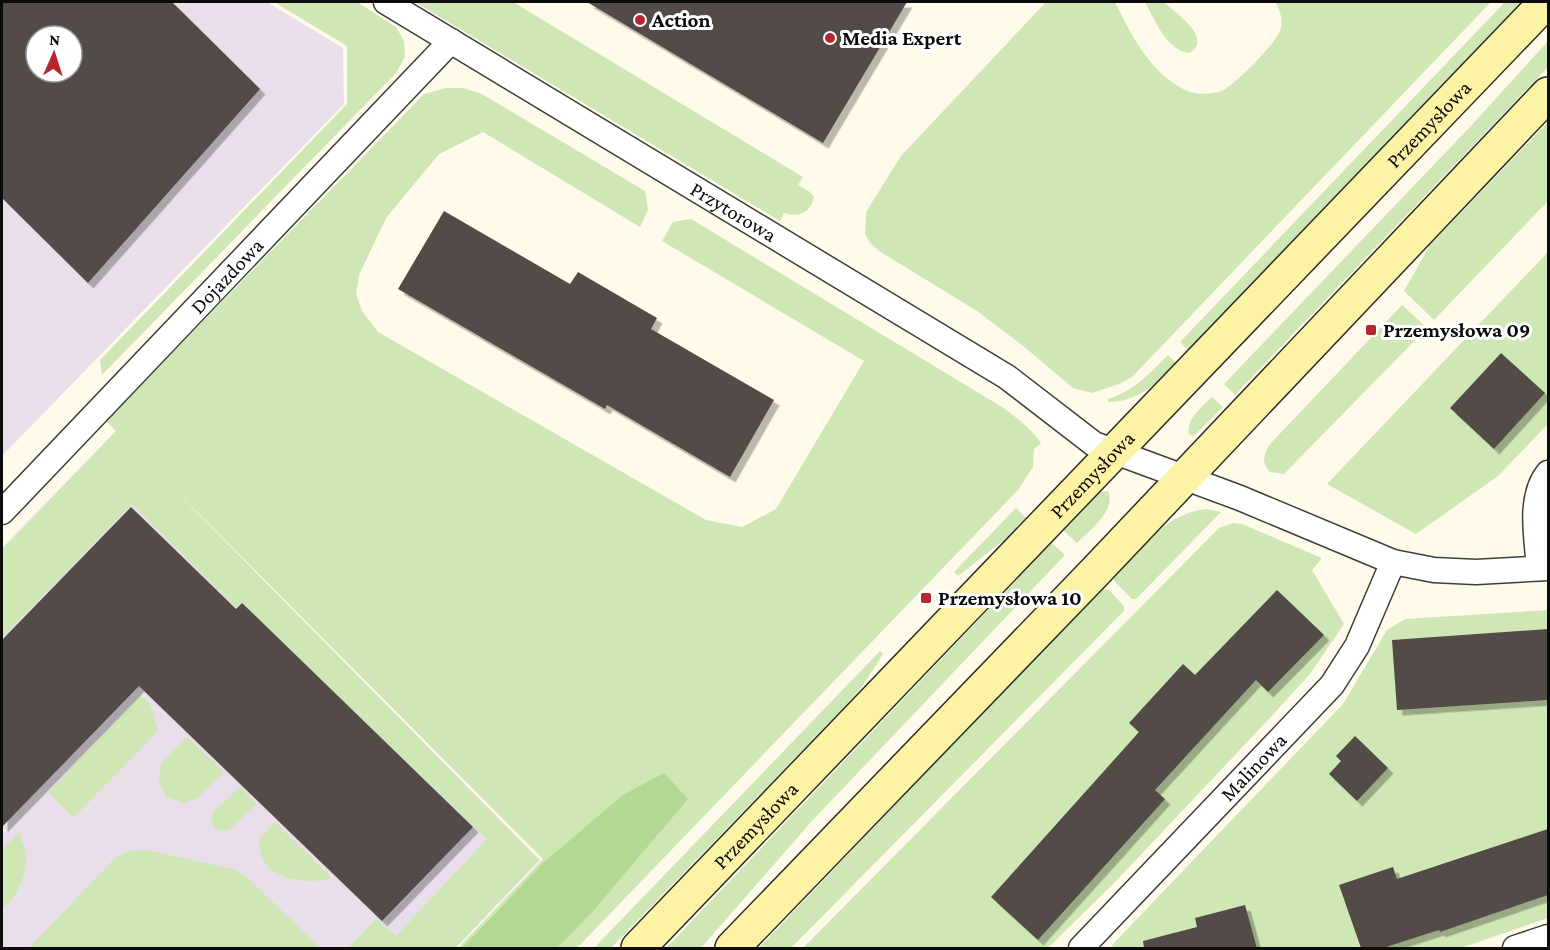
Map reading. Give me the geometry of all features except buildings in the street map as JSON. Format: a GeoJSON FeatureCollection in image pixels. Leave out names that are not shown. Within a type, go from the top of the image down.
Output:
{"type":"FeatureCollection","features":[{"type":"Feature","properties":{"kind":"main road","name":"Przemysłowa"},"geometry":{"type":"LineString","coordinates":[[638,948],[1546,2]]}},
{"type":"Feature","properties":{"kind":"main road"},"geometry":{"type":"LineString","coordinates":[[732,948],[1548,94]]}},
{"type":"Feature","properties":{"kind":"street","name":"Przytorowa"},"geometry":{"type":"LineString","coordinates":[[386,2],[1007,377],[1094,444],[1239,498],[1393,562]]}},
{"type":"Feature","properties":{"kind":"street","name":"Dojazdowa"},"geometry":{"type":"LineString","coordinates":[[2,512],[451,41]]}},
{"type":"Feature","properties":{"kind":"street"},"geometry":{"type":"LineString","coordinates":[[1393,562],[1434,570],[1476,572],[1544,568],[1536,520],[1538,497],[1548,473]]}},
{"type":"Feature","properties":{"kind":"street","name":"Malinowa"},"geometry":{"type":"LineString","coordinates":[[1081,948],[1332,685],[1357,646],[1393,562]]}},
{"type":"Feature","properties":{"kind":"street"},"geometry":{"type":"LineString","coordinates":[[1515,948],[1548,937]]}},
{"type":"Feature","properties":{"kind":"shaded area"},"geometry":{"type":"Polygon","coordinates":[[[2,2],[267,2],[343,48],[344,104],[2,456],[2,2]]]}},
{"type":"Feature","properties":{"kind":"shaded area"},"geometry":{"type":"Polygon","coordinates":[[[116,431],[540,860],[456,948],[2,948],[2,548],[116,431]]]}},
{"type":"Feature","properties":{"kind":"green space"},"geometry":{"type":"Polygon","coordinates":[[[274,2],[357,2],[396,27],[404,41],[405,57],[396,73],[102,375],[100,360],[347,104],[347,46],[274,2]]]}},
{"type":"Feature","properties":{"kind":"green space"},"geometry":{"type":"Polygon","coordinates":[[[415,2],[513,2],[803,177],[798,185],[814,197],[810,207],[799,214],[784,213],[780,221],[415,2]]]}},
{"type":"Feature","properties":{"kind":"green space"},"geometry":{"type":"Polygon","coordinates":[[[1046,2],[1115,2],[1144,54],[1164,76],[1190,92],[1202,94],[1222,91],[1228,87],[1272,43],[1282,24],[1281,14],[1275,2],[1491,2],[1132,377],[1092,393],[1073,388],[977,311],[879,251],[870,243],[865,234],[866,212],[901,156],[1046,2]]]}},
{"type":"Feature","properties":{"kind":"green space"},"geometry":{"type":"Polygon","coordinates":[[[1145,2],[1164,2],[1177,13],[1196,34],[1198,41],[1196,48],[1189,53],[1174,46],[1162,33],[1145,2]]]}},
{"type":"Feature","properties":{"kind":"green space"},"geometry":{"type":"Polygon","coordinates":[[[1505,2],[1523,2],[1189,351],[1180,342],[1505,2]]]}},
{"type":"Feature","properties":{"kind":"green space"},"geometry":{"type":"Polygon","coordinates":[[[1548,41],[1548,67],[1235,395],[1224,384],[1470,127],[1548,41]]]}},
{"type":"Feature","properties":{"kind":"green space"},"geometry":{"type":"Polygon","coordinates":[[[446,88],[463,88],[482,94],[645,191],[648,210],[640,227],[483,132],[439,154],[386,218],[359,275],[356,294],[362,311],[378,332],[706,520],[742,527],[776,509],[864,361],[662,241],[673,222],[691,219],[1002,407],[1028,428],[1041,443],[1034,449],[1033,467],[1018,490],[577,948],[458,948],[543,859],[138,453],[539,860],[455,948],[348,948],[376,919],[396,936],[487,839],[242,603],[236,607],[132,504],[2,638],[2,550],[116,431],[106,421],[424,94],[446,88]]]}},
{"type":"Feature","properties":{"kind":"green space"},"geometry":{"type":"Polygon","coordinates":[[[1548,122],[1548,201],[1434,320],[1404,291],[1430,245],[1548,122]]]}},
{"type":"Feature","properties":{"kind":"green space"},"geometry":{"type":"Polygon","coordinates":[[[1548,252],[1548,424],[1498,476],[1416,534],[1327,484],[1548,252]]]}},
{"type":"Feature","properties":{"kind":"green space"},"geometry":{"type":"Polygon","coordinates":[[[1402,305],[1427,328],[1284,474],[1270,472],[1265,465],[1264,458],[1271,443],[1402,305]]]}},
{"type":"Feature","properties":{"kind":"green space"},"geometry":{"type":"Polygon","coordinates":[[[1168,355],[1176,363],[1154,385],[1128,399],[1108,402],[1108,399],[1141,381],[1168,355]]]}},
{"type":"Feature","properties":{"kind":"green space"},"geometry":{"type":"Polygon","coordinates":[[[1212,397],[1223,407],[1197,433],[1193,436],[1189,434],[1192,418],[1212,397]]]}},
{"type":"Feature","properties":{"kind":"green space"},"geometry":{"type":"Polygon","coordinates":[[[1108,491],[1110,498],[1105,513],[1077,543],[1063,530],[1100,492],[1108,491]]]}},
{"type":"Feature","properties":{"kind":"green space"},"geometry":{"type":"Polygon","coordinates":[[[1016,508],[1026,518],[1009,536],[958,576],[954,572],[1016,508]]]}},
{"type":"Feature","properties":{"kind":"green space"},"geometry":{"type":"Polygon","coordinates":[[[1206,509],[1221,512],[1136,599],[1132,599],[1116,583],[1113,577],[1154,534],[1178,518],[1206,509]]]}},
{"type":"Feature","properties":{"kind":"green space"},"geometry":{"type":"Polygon","coordinates":[[[1233,523],[1242,524],[1322,558],[1312,570],[1344,624],[1310,674],[1116,881],[1048,948],[803,948],[1219,528],[1233,523]]]}},
{"type":"Feature","properties":{"kind":"green space"},"geometry":{"type":"Polygon","coordinates":[[[1052,543],[1065,555],[811,822],[701,948],[666,948],[1052,543]]]}},
{"type":"Feature","properties":{"kind":"green space"},"geometry":{"type":"Polygon","coordinates":[[[1101,589],[1109,590],[1124,606],[1124,611],[791,948],[759,948],[1101,589]]]}},
{"type":"Feature","properties":{"kind":"green space"},"geometry":{"type":"Polygon","coordinates":[[[1548,610],[1548,918],[1461,948],[1113,948],[1112,945],[1343,704],[1387,630],[1405,619],[1548,610]]]}},
{"type":"Feature","properties":{"kind":"green space"},"geometry":{"type":"Polygon","coordinates":[[[880,651],[883,654],[862,687],[848,703],[611,948],[594,948],[880,651]]]}},
{"type":"Feature","properties":{"kind":"green space"},"geometry":{"type":"Polygon","coordinates":[[[140,695],[150,704],[158,731],[74,817],[48,793],[140,695]]]}},
{"type":"Feature","properties":{"kind":"green space"},"geometry":{"type":"Polygon","coordinates":[[[187,737],[224,772],[197,798],[184,803],[166,797],[159,780],[161,763],[187,737]]]}},
{"type":"Feature","properties":{"kind":"green space"},"geometry":{"type":"Polygon","coordinates":[[[664,773],[688,799],[593,911],[557,948],[462,948],[543,863],[623,795],[664,773]]]}},
{"type":"Feature","properties":{"kind":"green space"},"geometry":{"type":"Polygon","coordinates":[[[240,787],[257,804],[229,830],[215,829],[211,821],[213,812],[240,787]]]}},
{"type":"Feature","properties":{"kind":"green space"},"geometry":{"type":"Polygon","coordinates":[[[275,822],[332,878],[302,881],[291,879],[272,870],[265,863],[261,854],[259,839],[275,822]]]}},
{"type":"Feature","properties":{"kind":"green space"},"geometry":{"type":"Polygon","coordinates":[[[19,832],[26,853],[25,870],[16,893],[2,908],[2,850],[19,832]]]}},
{"type":"Feature","properties":{"kind":"green space"},"geometry":{"type":"Polygon","coordinates":[[[147,850],[232,869],[245,875],[320,948],[29,948],[115,858],[129,851],[147,850]]]}},
{"type":"Feature","properties":{"kind":"place","name":"Action"},"geometry":{"type":"Point","coordinates":[640,20]}},
{"type":"Feature","properties":{"kind":"place","name":"Media Expert"},"geometry":{"type":"Point","coordinates":[830,38]}},
{"type":"Feature","properties":{"kind":"place","name":"Przemysłowa 09"},"geometry":{"type":"Point","coordinates":[1371,330]}},
{"type":"Feature","properties":{"kind":"place","name":"Przemysłowa 10"},"geometry":{"type":"Point","coordinates":[926,598]}}]}
